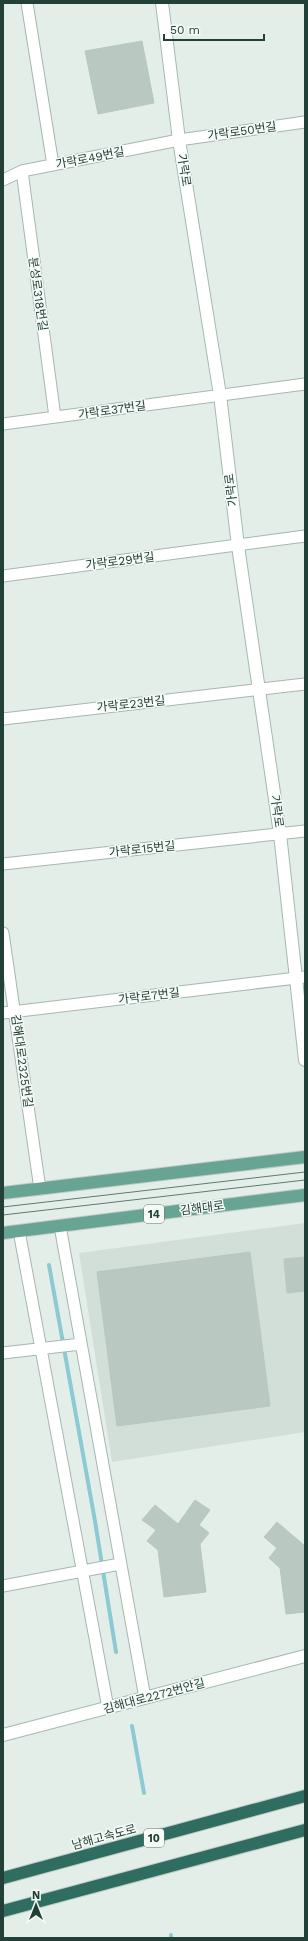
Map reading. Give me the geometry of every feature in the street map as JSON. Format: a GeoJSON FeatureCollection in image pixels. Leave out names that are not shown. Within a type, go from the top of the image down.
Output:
{"type":"FeatureCollection","features":[{"type":"Feature","properties":{"kind":"highway","name":"남해고속도로"},"geometry":{"type":"LineString","coordinates":[[3,1878],[305,1796]]}},
{"type":"Feature","properties":{"kind":"highway"},"geometry":{"type":"LineString","coordinates":[[3,1911],[305,1830]]}},
{"type":"Feature","properties":{"kind":"main road"},"geometry":{"type":"LineString","coordinates":[[3,1193],[305,1157]]}},
{"type":"Feature","properties":{"kind":"main road","name":"김해대로"},"geometry":{"type":"LineString","coordinates":[[3,1233],[305,1195]]}},
{"type":"Feature","properties":{"kind":"street"},"geometry":{"type":"LineString","coordinates":[[27,3],[54,165]]}},
{"type":"Feature","properties":{"kind":"street","name":"가락로"},"geometry":{"type":"LineString","coordinates":[[162,3],[179,140],[220,395],[238,546],[260,690],[300,978],[305,1060]]}},
{"type":"Feature","properties":{"kind":"street","name":"가락로50번길"},"geometry":{"type":"LineString","coordinates":[[179,140],[305,122]]}},
{"type":"Feature","properties":{"kind":"street","name":"가락로49번길"},"geometry":{"type":"LineString","coordinates":[[3,180],[22,172],[179,140]]}},
{"type":"Feature","properties":{"kind":"street","name":"분성로318번길"},"geometry":{"type":"LineString","coordinates":[[22,172],[55,417]]}},
{"type":"Feature","properties":{"kind":"street","name":"가락로37번길"},"geometry":{"type":"LineString","coordinates":[[3,424],[305,384]]}},
{"type":"Feature","properties":{"kind":"street","name":"가락로29번길"},"geometry":{"type":"LineString","coordinates":[[3,576],[305,536]]}},
{"type":"Feature","properties":{"kind":"street","name":"가락로23번길"},"geometry":{"type":"LineString","coordinates":[[3,719],[305,684]]}},
{"type":"Feature","properties":{"kind":"street","name":"가락로15번길"},"geometry":{"type":"LineString","coordinates":[[3,864],[305,831]]}},
{"type":"Feature","properties":{"kind":"street","name":"김해대로2325번길"},"geometry":{"type":"LineString","coordinates":[[3,933],[40,1189]]}},
{"type":"Feature","properties":{"kind":"street","name":"가락로7번길"},"geometry":{"type":"LineString","coordinates":[[3,1013],[300,978]]}},
{"type":"Feature","properties":{"kind":"street"},"geometry":{"type":"LineString","coordinates":[[60,1226],[76,1344],[145,1698]]}},
{"type":"Feature","properties":{"kind":"street"},"geometry":{"type":"LineString","coordinates":[[19,1231],[108,1708]]}},
{"type":"Feature","properties":{"kind":"street"},"geometry":{"type":"LineString","coordinates":[[3,1353],[76,1344]]}},
{"type":"Feature","properties":{"kind":"street"},"geometry":{"type":"LineString","coordinates":[[3,1586],[120,1564]]}},
{"type":"Feature","properties":{"kind":"street","name":"김해대로2272번안길"},"geometry":{"type":"LineString","coordinates":[[3,1735],[305,1656]]}},
{"type":"Feature","properties":{"kind":"shaded area"},"geometry":{"type":"Polygon","coordinates":[[[305,1223],[305,1432],[112,1462],[79,1253],[305,1223]]]}},
{"type":"Feature","properties":{"kind":"building"},"geometry":{"type":"Polygon","coordinates":[[[142,41],[154,103],[98,114],[85,51],[142,41]]]}},
{"type":"Feature","properties":{"kind":"building"},"geometry":{"type":"Polygon","coordinates":[[[250,1252],[270,1406],[117,1426],[97,1272],[250,1252]]]}},
{"type":"Feature","properties":{"kind":"building"},"geometry":{"type":"Polygon","coordinates":[[[305,1257],[305,1291],[287,1293],[284,1259],[305,1257]]]}},
{"type":"Feature","properties":{"kind":"building"},"geometry":{"type":"Polygon","coordinates":[[[195,1500],[210,1510],[199,1525],[209,1533],[200,1544],[206,1592],[164,1597],[158,1550],[147,1541],[156,1530],[142,1520],[155,1505],[178,1524],[195,1500]]]}},
{"type":"Feature","properties":{"kind":"building"},"geometry":{"type":"Polygon","coordinates":[[[277,1522],[305,1546],[305,1612],[286,1614],[280,1568],[269,1558],[277,1548],[264,1537],[277,1522]]]}},
{"type":"Feature","properties":{"kind":"waterway"},"geometry":{"type":"LineString","coordinates":[[49,1265],[95,1521],[116,1652]]}},
{"type":"Feature","properties":{"kind":"waterway"},"geometry":{"type":"LineString","coordinates":[[132,1726],[144,1793]]}},
{"type":"Feature","properties":{"kind":"tram line"},"geometry":{"type":"LineString","coordinates":[[3,1207],[305,1172]]}},
{"type":"Feature","properties":{"kind":"tram line"},"geometry":{"type":"LineString","coordinates":[[3,1215],[305,1180]]}}]}
